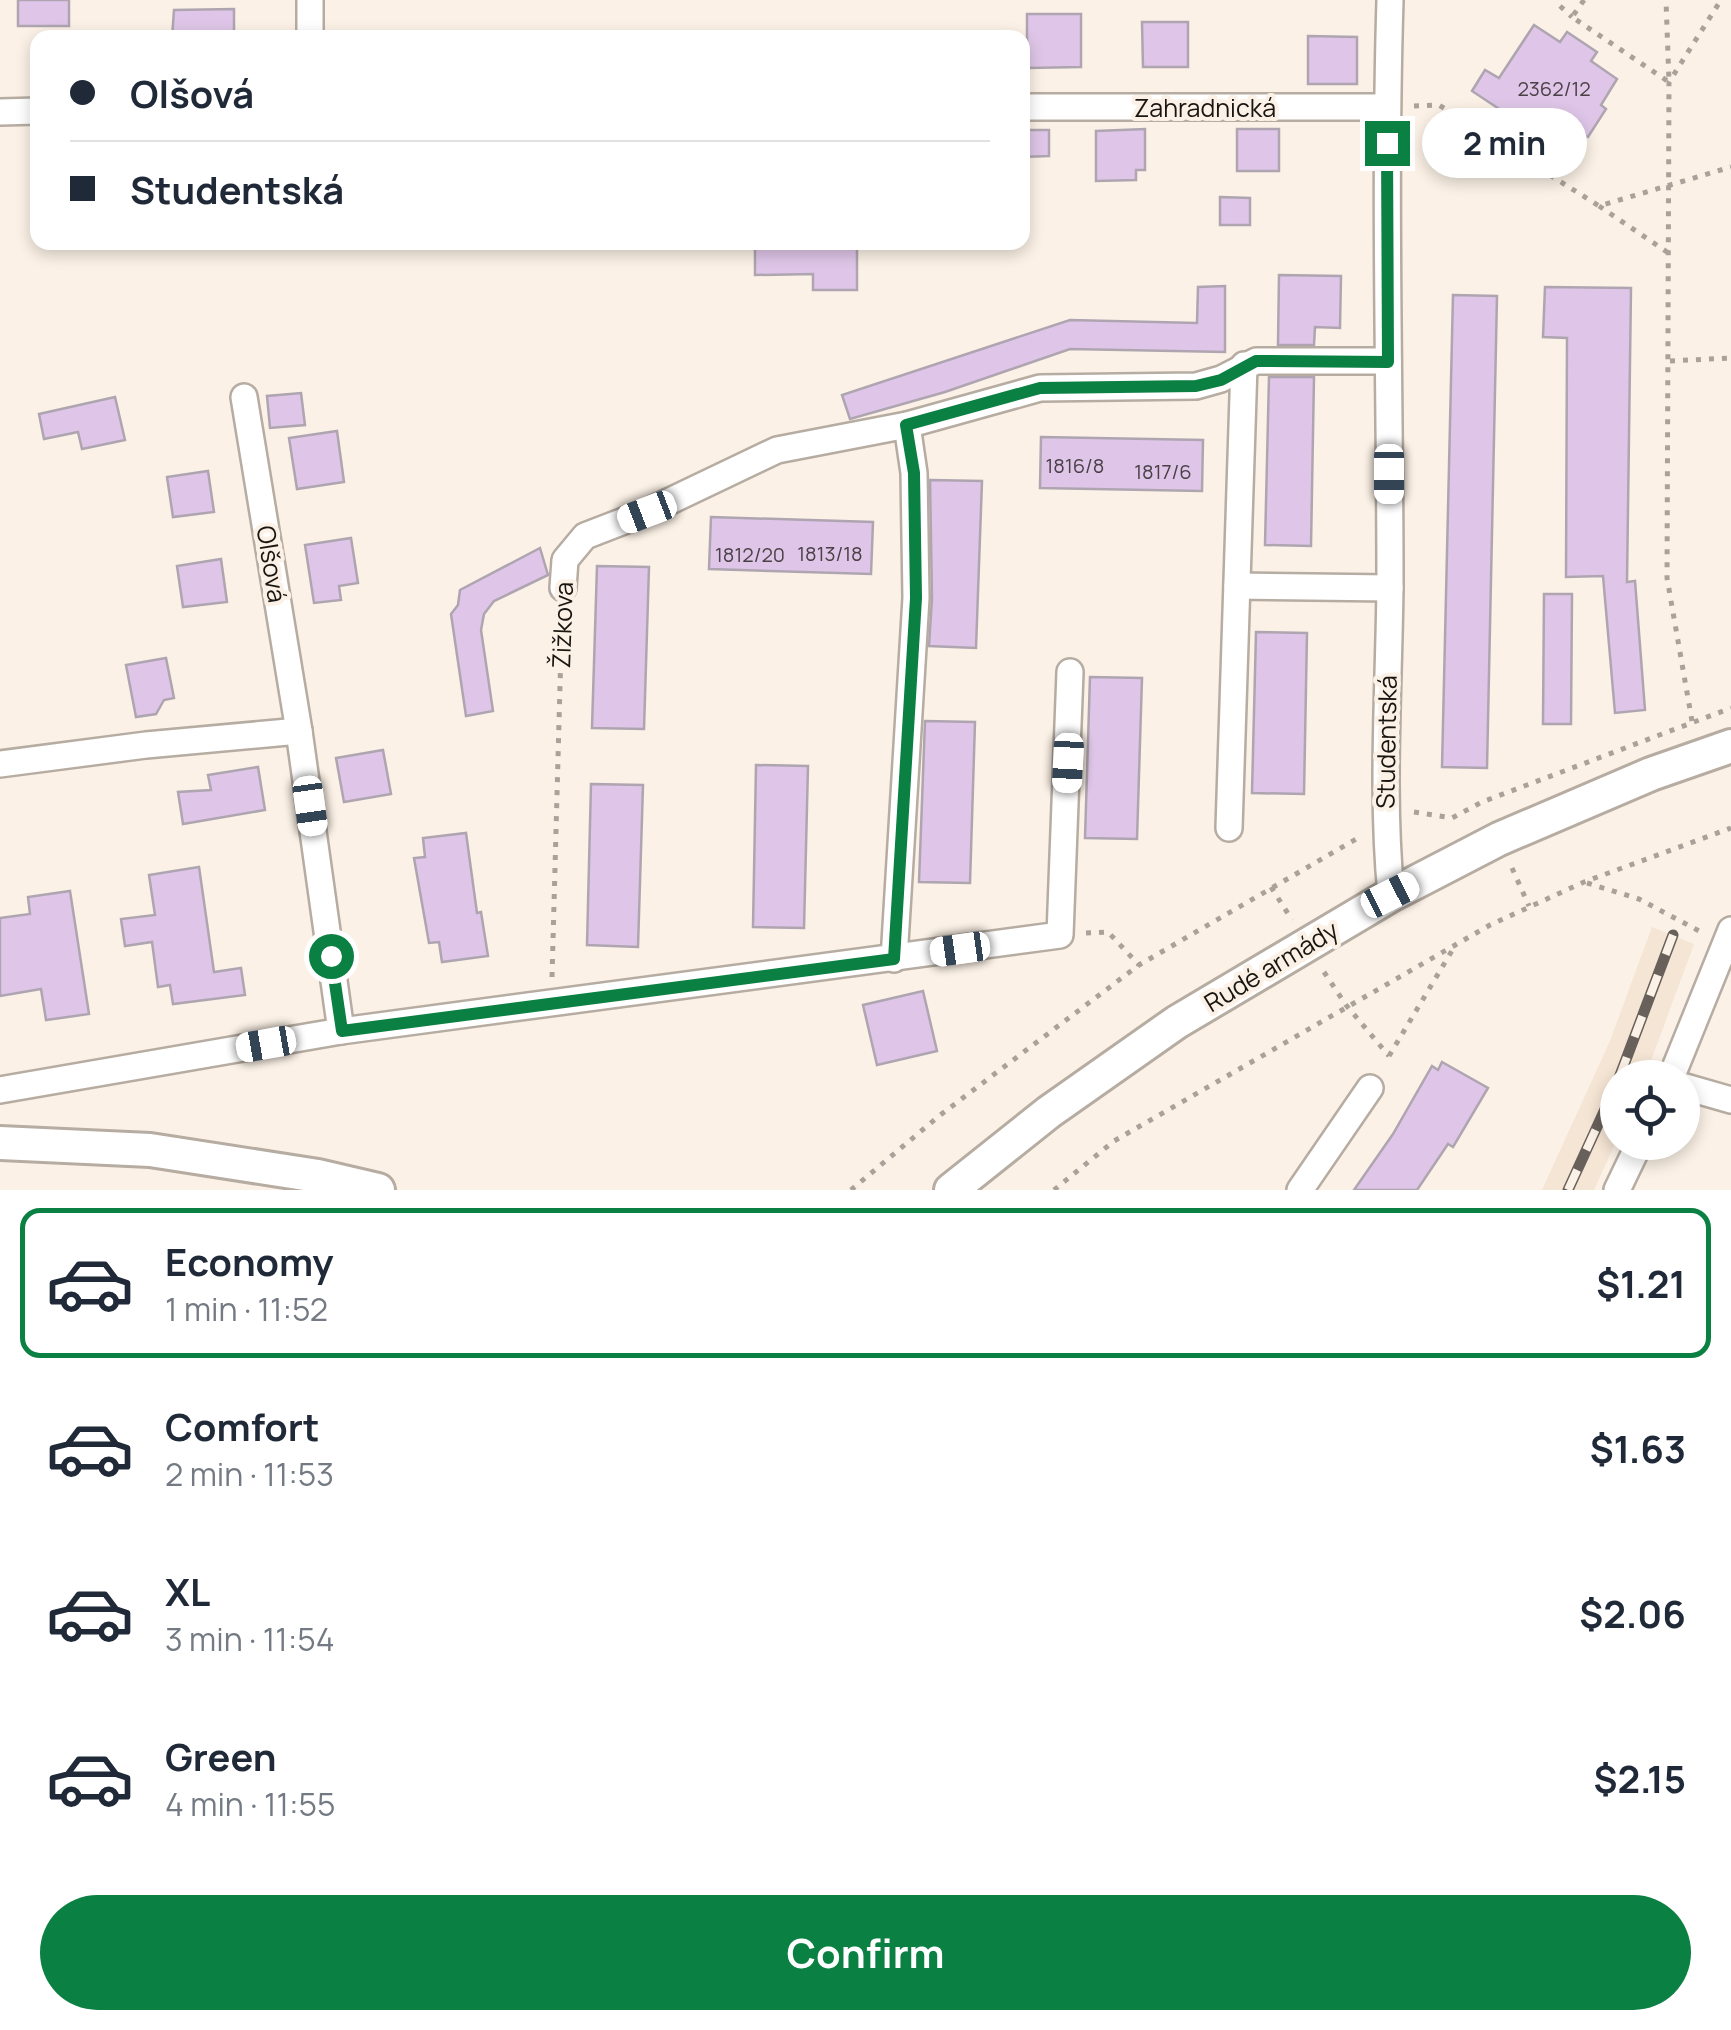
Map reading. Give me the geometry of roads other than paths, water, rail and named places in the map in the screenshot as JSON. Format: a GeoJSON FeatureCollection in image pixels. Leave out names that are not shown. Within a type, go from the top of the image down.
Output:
{"type":"FeatureCollection","features":[{"type":"Feature","properties":{"kind":"main road","name":"Rudé armády"},"geometry":{"type":"LineString","coordinates":[[950,1190],[1049,1112],[1177,1022],[1390,895],[1499,839],[1650,774],[1731,746]]}},
{"type":"Feature","properties":{"kind":"main road"},"geometry":{"type":"LineString","coordinates":[[0,1143],[150,1150],[318,1176],[378,1190]]}},
{"type":"Feature","properties":{"kind":"street"},"geometry":{"type":"LineString","coordinates":[[310,0],[310,30]]}},
{"type":"Feature","properties":{"kind":"street","name":"Studentská"},"geometry":{"type":"LineString","coordinates":[[1390,0],[1390,588],[1384,826],[1390,895]]}},
{"type":"Feature","properties":{"kind":"street","name":"Zahradnická"},"geometry":{"type":"LineString","coordinates":[[1030,107],[1387,107]]}},
{"type":"Feature","properties":{"kind":"street"},"geometry":{"type":"LineString","coordinates":[[0,112],[30,111]]}},
{"type":"Feature","properties":{"kind":"street","name":"Žižkova"},"geometry":{"type":"LineString","coordinates":[[563,588],[565,560],[586,536],[647,512],[777,450],[906,425],[1040,388],[1196,386],[1221,380],[1244,365],[1274,360],[1388,362]]}},
{"type":"Feature","properties":{"kind":"street"},"geometry":{"type":"LineString","coordinates":[[1228,828],[1244,365]]}},
{"type":"Feature","properties":{"kind":"street","name":"Olšová"},"geometry":{"type":"LineString","coordinates":[[244,398],[299,730],[342,1031]]}},
{"type":"Feature","properties":{"kind":"street"},"geometry":{"type":"LineString","coordinates":[[894,959],[916,598],[914,473],[906,425]]}},
{"type":"Feature","properties":{"kind":"street"},"geometry":{"type":"LineString","coordinates":[[1237,586],[1390,588]]}},
{"type":"Feature","properties":{"kind":"street"},"geometry":{"type":"LineString","coordinates":[[0,1090],[342,1031],[1060,935],[1070,672]]}},
{"type":"Feature","properties":{"kind":"street"},"geometry":{"type":"LineString","coordinates":[[0,764],[299,730]]}},
{"type":"Feature","properties":{"kind":"street"},"geometry":{"type":"LineString","coordinates":[[1679,1060],[1728,938]]}},
{"type":"Feature","properties":{"kind":"street"},"geometry":{"type":"LineString","coordinates":[[1300,1190],[1370,1088]]}},
{"type":"Feature","properties":{"kind":"street"},"geometry":{"type":"LineString","coordinates":[[1700,1091],[1731,1100]]}},
{"type":"Feature","properties":{"kind":"street"},"geometry":{"type":"LineString","coordinates":[[1617,1190],[1631,1160]]}},
{"type":"Feature","properties":{"kind":"railway"},"geometry":{"type":"LineString","coordinates":[[1626,1060],[1673,935]]}},
{"type":"Feature","properties":{"kind":"railway"},"geometry":{"type":"LineString","coordinates":[[1568,1190],[1600,1120]]}}]}
